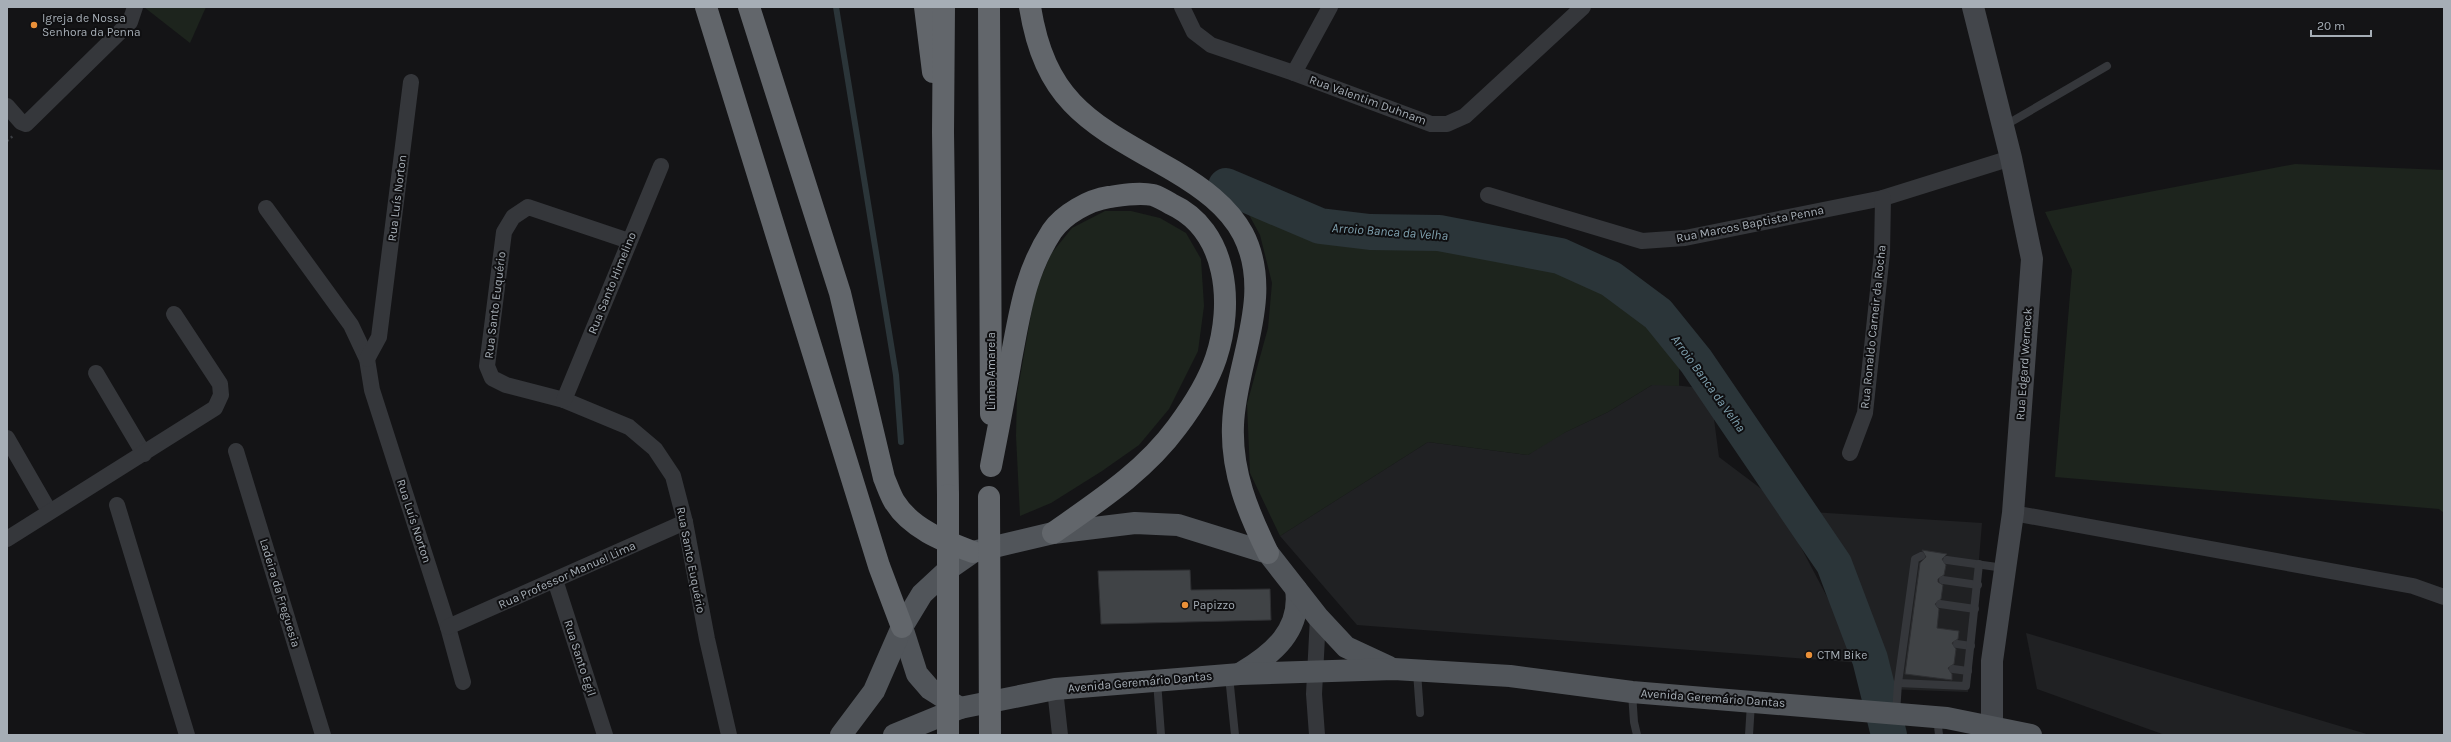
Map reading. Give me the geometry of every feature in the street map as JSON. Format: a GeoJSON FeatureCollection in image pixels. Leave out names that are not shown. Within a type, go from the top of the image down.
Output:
{"type":"FeatureCollection","features":[{"type":"Feature","properties":{"kind":"highway"},"geometry":{"type":"LineString","coordinates":[[706,7],[879,566],[902,627]]}},
{"type":"Feature","properties":{"kind":"highway"},"geometry":{"type":"LineString","coordinates":[[749,7],[840,293],[887,484],[894,501],[912,522],[948,542],[973,552]]}},
{"type":"Feature","properties":{"kind":"highway"},"geometry":{"type":"LineString","coordinates":[[925,7],[927,33],[943,132]]}},
{"type":"Feature","properties":{"kind":"highway"},"geometry":{"type":"LineString","coordinates":[[944,7],[943,132],[948,495],[948,735]]}},
{"type":"Feature","properties":{"kind":"highway","name":"Linha Amarela"},"geometry":{"type":"LineString","coordinates":[[989,7],[991,466],[989,497],[990,735]]}},
{"type":"Feature","properties":{"kind":"highway"},"geometry":{"type":"LineString","coordinates":[[1030,7],[1038,48],[1048,71],[1061,91],[1080,112],[1104,131],[1195,183],[1218,202],[1244,235],[1252,261],[1255,290],[1251,333],[1233,424],[1235,459],[1241,493],[1268,553]]}},
{"type":"Feature","properties":{"kind":"highway"},"geometry":{"type":"LineString","coordinates":[[991,466],[1024,289],[1039,254],[1054,229],[1074,212],[1099,199],[1125,195],[1154,196],[1178,207],[1196,219],[1211,239],[1221,264],[1224,299],[1223,330],[1216,358],[1198,394],[1176,428],[1150,458],[1128,479],[1053,533]]}},
{"type":"Feature","properties":{"kind":"main road"},"geometry":{"type":"LineString","coordinates":[[841,735],[874,691],[902,627],[922,594],[950,568],[973,552],[1053,533],[1135,523],[1178,525],[1268,553]]}},
{"type":"Feature","properties":{"kind":"main road","name":"Avenida Geremário Dantas"},"geometry":{"type":"LineString","coordinates":[[1268,553],[1318,617],[1346,647],[1394,669]]}},
{"type":"Feature","properties":{"kind":"main road"},"geometry":{"type":"LineString","coordinates":[[1234,675],[1263,660],[1288,631],[1295,621],[1299,605],[1296,589]]}},
{"type":"Feature","properties":{"kind":"main road"},"geometry":{"type":"LineString","coordinates":[[902,627],[917,674],[930,689],[960,708]]}},
{"type":"Feature","properties":{"kind":"main road","name":"Avenida Geremário Dantas"},"geometry":{"type":"LineString","coordinates":[[894,735],[960,708],[1055,689],[1157,680],[1316,670],[1394,669],[1510,676],[1632,692],[1751,700],[1895,713],[1938,726],[2031,735]]}},
{"type":"Feature","properties":{"kind":"street"},"geometry":{"type":"LineString","coordinates":[[7,106],[21,122],[26,124],[130,22],[135,7]]}},
{"type":"Feature","properties":{"kind":"street","name":"Rua Valentim Duhnam"},"geometry":{"type":"LineString","coordinates":[[1182,7],[1194,32],[1211,45],[1294,73],[1431,124],[1448,124],[1465,116],[1583,7]]}},
{"type":"Feature","properties":{"kind":"street"},"geometry":{"type":"LineString","coordinates":[[1294,73],[1330,7]]}},
{"type":"Feature","properties":{"kind":"street","name":"Rua Edgard Werneck"},"geometry":{"type":"LineString","coordinates":[[1979,12],[2032,259],[2013,513],[1992,661],[1992,731]]}},
{"type":"Feature","properties":{"kind":"street","name":"Rua Luís Norton"},"geometry":{"type":"LineString","coordinates":[[367,359],[379,337],[411,82]]}},
{"type":"Feature","properties":{"kind":"street","name":"Rua Marcos Baptista Penna"},"geometry":{"type":"LineString","coordinates":[[1488,195],[1642,241],[1684,238],[1883,198],[2011,158]]}},
{"type":"Feature","properties":{"kind":"street","name":"Rua Santo Himelino"},"geometry":{"type":"LineString","coordinates":[[564,400],[661,166]]}},
{"type":"Feature","properties":{"kind":"street","name":"Rua Ronaldo Carneir da Rocha"},"geometry":{"type":"LineString","coordinates":[[1850,453],[1865,413],[1882,253],[1883,198]]}},
{"type":"Feature","properties":{"kind":"street","name":"Rua Santo Euquério"},"geometry":{"type":"LineString","coordinates":[[629,241],[528,207],[513,217],[504,232],[487,366],[492,378],[506,385],[564,400],[629,427],[655,449],[673,476],[685,522],[707,639],[729,735]]}},
{"type":"Feature","properties":{"kind":"street","name":"Rua Luís Norton"},"geometry":{"type":"LineString","coordinates":[[266,208],[351,325],[367,359],[372,390],[448,627],[463,682]]}},
{"type":"Feature","properties":{"kind":"street"},"geometry":{"type":"LineString","coordinates":[[7,538],[144,454],[215,408],[221,395],[220,384],[174,314]]}},
{"type":"Feature","properties":{"kind":"street"},"geometry":{"type":"LineString","coordinates":[[96,373],[144,454]]}},
{"type":"Feature","properties":{"kind":"street"},"geometry":{"type":"LineString","coordinates":[[7,438],[49,511]]}},
{"type":"Feature","properties":{"kind":"street","name":"Ladeira da Freguesia"},"geometry":{"type":"LineString","coordinates":[[236,450],[323,735]]}},
{"type":"Feature","properties":{"kind":"street"},"geometry":{"type":"LineString","coordinates":[[117,505],[187,735]]}},
{"type":"Feature","properties":{"kind":"street"},"geometry":{"type":"LineString","coordinates":[[2013,513],[2413,586],[2444,597]]}},
{"type":"Feature","properties":{"kind":"street","name":"Rua Professor Manuel Lima"},"geometry":{"type":"LineString","coordinates":[[448,627],[685,522]]}},
{"type":"Feature","properties":{"kind":"street","name":"Rua Santo Egil"},"geometry":{"type":"LineString","coordinates":[[555,580],[605,735]]}},
{"type":"Feature","properties":{"kind":"street"},"geometry":{"type":"LineString","coordinates":[[1317,735],[1314,694],[1318,617]]}},
{"type":"Feature","properties":{"kind":"street"},"geometry":{"type":"LineString","coordinates":[[1055,689],[1060,735]]}},
{"type":"Feature","properties":{"kind":"lane"},"geometry":{"type":"LineString","coordinates":[[2004,126],[2107,66]]}},
{"type":"Feature","properties":{"kind":"lane"},"geometry":{"type":"LineString","coordinates":[[1895,713],[1898,683],[1907,638],[1916,575],[1915,559],[1921,556]]}},
{"type":"Feature","properties":{"kind":"lane"},"geometry":{"type":"LineString","coordinates":[[1946,560],[2004,568]]}},
{"type":"Feature","properties":{"kind":"lane"},"geometry":{"type":"LineString","coordinates":[[1898,683],[1964,687],[1967,684],[1980,564]]}},
{"type":"Feature","properties":{"kind":"lane"},"geometry":{"type":"LineString","coordinates":[[1943,580],[1978,585]]}},
{"type":"Feature","properties":{"kind":"lane"},"geometry":{"type":"LineString","coordinates":[[1940,604],[1975,609]]}},
{"type":"Feature","properties":{"kind":"lane"},"geometry":{"type":"LineString","coordinates":[[1957,644],[1971,646]]}},
{"type":"Feature","properties":{"kind":"lane"},"geometry":{"type":"LineString","coordinates":[[1953,669],[1968,671]]}},
{"type":"Feature","properties":{"kind":"lane"},"geometry":{"type":"LineString","coordinates":[[1417,671],[1420,713]]}},
{"type":"Feature","properties":{"kind":"lane"},"geometry":{"type":"LineString","coordinates":[[1234,675],[1235,735]]}},
{"type":"Feature","properties":{"kind":"lane"},"geometry":{"type":"LineString","coordinates":[[1157,680],[1161,735]]}},
{"type":"Feature","properties":{"kind":"lane"},"geometry":{"type":"LineString","coordinates":[[1632,692],[1634,722],[1637,735]]}},
{"type":"Feature","properties":{"kind":"lane"},"geometry":{"type":"LineString","coordinates":[[1749,735],[1751,700]]}},
{"type":"Feature","properties":{"kind":"shaded area"},"geometry":{"type":"Polygon","coordinates":[[[144,7],[206,7],[190,43],[144,7]]]}},
{"type":"Feature","properties":{"kind":"shaded area"},"geometry":{"type":"Polygon","coordinates":[[[2295,164],[2444,170],[2444,513],[2439,509],[2055,477],[2072,270],[2045,212],[2295,164]]]}},
{"type":"Feature","properties":{"kind":"shaded area"},"geometry":{"type":"Polygon","coordinates":[[[1242,202],[1577,261],[1679,335],[1679,386],[1652,385],[1608,412],[1566,432],[1528,455],[1428,442],[1280,536],[1250,473],[1247,404],[1268,328],[1272,283],[1260,235],[1242,202]]]}},
{"type":"Feature","properties":{"kind":"shaded area"},"geometry":{"type":"Polygon","coordinates":[[[1105,211],[1131,211],[1160,218],[1186,233],[1201,259],[1204,306],[1198,351],[1169,409],[1139,445],[1102,471],[1051,503],[1020,516],[1016,436],[1017,394],[1035,292],[1051,254],[1072,228],[1105,211]]]}},
{"type":"Feature","properties":{"kind":"shaded area"},"geometry":{"type":"Polygon","coordinates":[[[1664,384],[1710,389],[1719,457],[1776,500],[1862,663],[1357,625],[1280,536],[1428,442],[1528,455],[1553,438],[1608,412],[1652,385],[1664,384]]]}},
{"type":"Feature","properties":{"kind":"shaded area"},"geometry":{"type":"Polygon","coordinates":[[[1812,512],[1982,523],[1968,692],[1885,689],[1812,512]]]}},
{"type":"Feature","properties":{"kind":"shaded area"},"geometry":{"type":"Polygon","coordinates":[[[2026,633],[2370,735],[2165,735],[2037,689],[2026,633]]]}},
{"type":"Feature","properties":{"kind":"building"},"geometry":{"type":"Polygon","coordinates":[[[1922,550],[1947,554],[1942,559],[1946,565],[1944,575],[1938,579],[1938,582],[1943,585],[1941,599],[1935,604],[1939,609],[1937,628],[1959,631],[1958,639],[1952,643],[1956,649],[1954,664],[1948,668],[1952,674],[1952,680],[1905,674],[1920,563],[1926,557],[1922,550]]]}},
{"type":"Feature","properties":{"kind":"building","name":"Papizzo"},"geometry":{"type":"Polygon","coordinates":[[[1190,570],[1191,590],[1270,589],[1271,620],[1101,624],[1098,571],[1190,570]]]}},
{"type":"Feature","properties":{"kind":"waterway"},"geometry":{"type":"LineString","coordinates":[[836,7],[896,375],[901,442]]}},
{"type":"Feature","properties":{"kind":"waterway","name":"Arroio Banca da Velha"},"geometry":{"type":"LineString","coordinates":[[1226,186],[1320,226],[1370,232],[1439,233],[1560,256],[1611,279],[1658,314],[1696,361],[1834,564],[1870,659],[1889,735]]}},
{"type":"Feature","properties":{"kind":"place","name":"Igreja de Nossa Senhora da Penna"},"geometry":{"type":"Point","coordinates":[34,25]}},
{"type":"Feature","properties":{"kind":"place","name":"Papizzo"},"geometry":{"type":"Point","coordinates":[1185,605]}},
{"type":"Feature","properties":{"kind":"place","name":"CTM Bike"},"geometry":{"type":"Point","coordinates":[1809,655]}}]}
